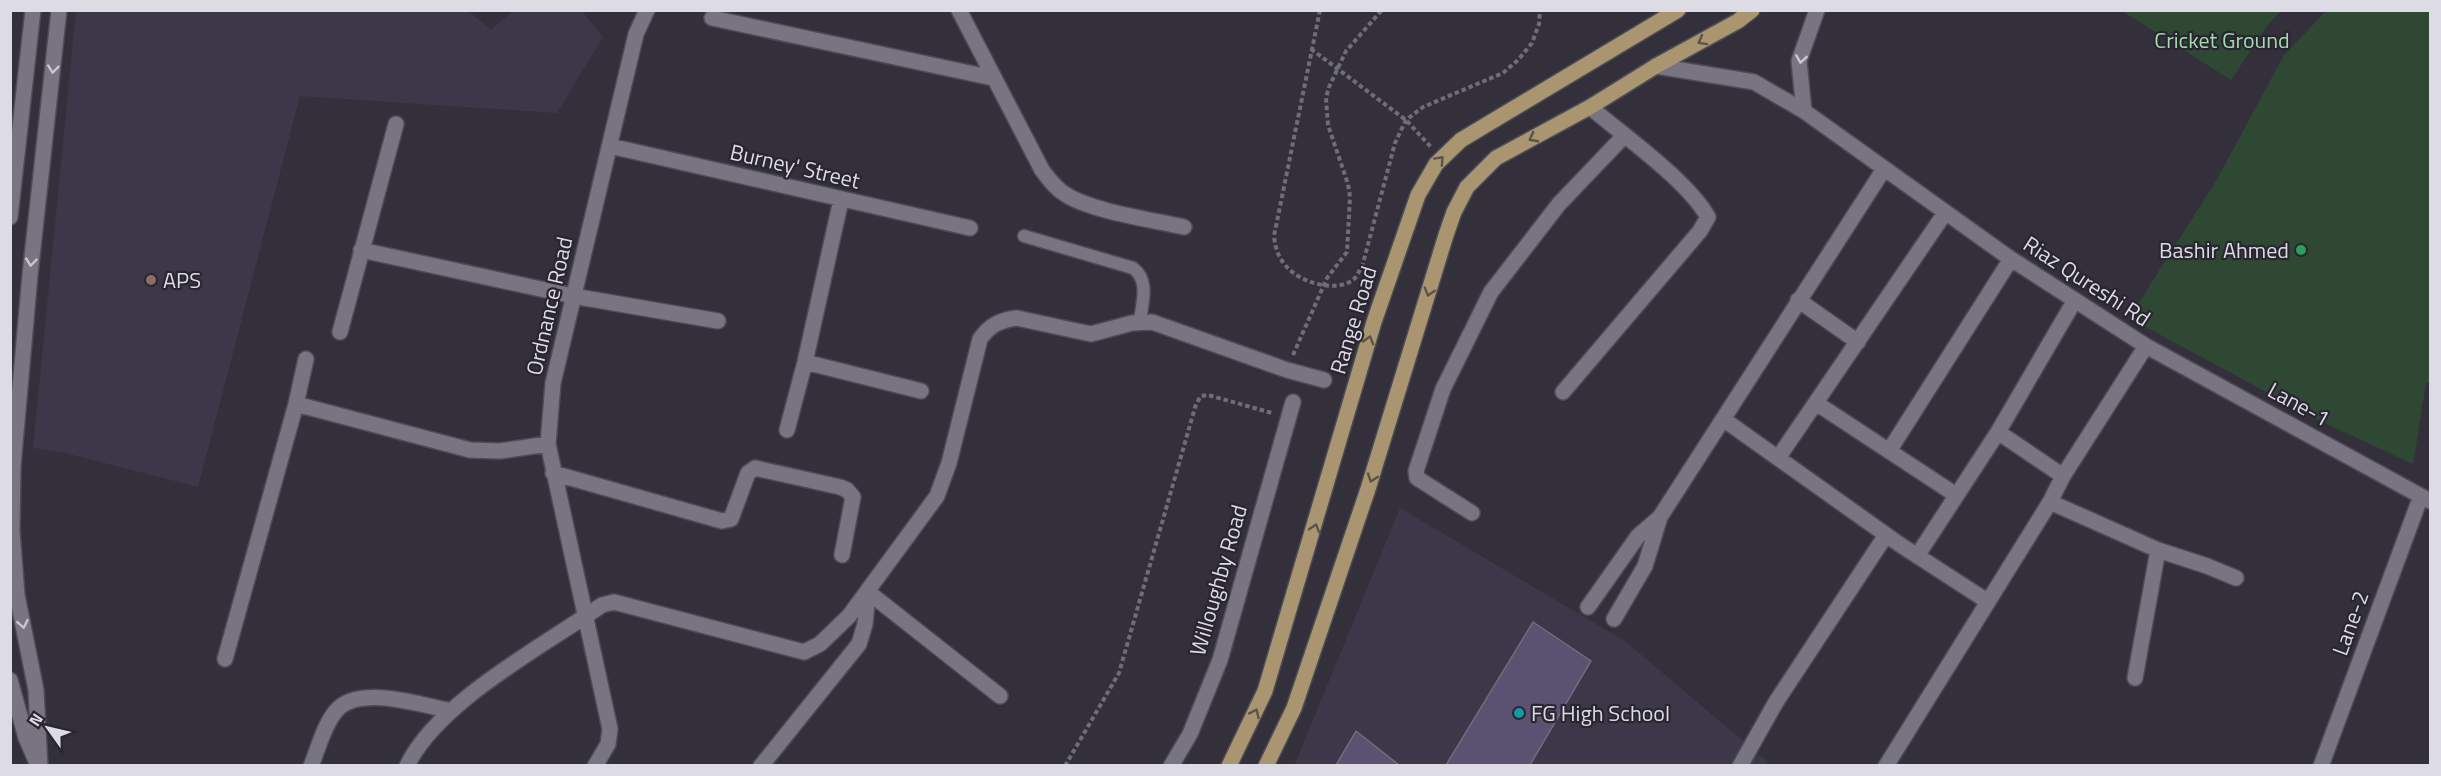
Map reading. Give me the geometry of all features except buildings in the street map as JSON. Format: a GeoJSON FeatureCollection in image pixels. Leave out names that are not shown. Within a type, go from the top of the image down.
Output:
{"type":"FeatureCollection","features":[{"type":"Feature","properties":{"kind":"main road","name":"Range Road"},"geometry":{"type":"LineString","coordinates":[[1229,765],[1266,691],[1374,322],[1414,205],[1436,164],[1461,140],[1678,10]]}},
{"type":"Feature","properties":{"kind":"main road"},"geometry":{"type":"LineString","coordinates":[[1266,765],[1294,708],[1361,511],[1454,212],[1467,187],[1496,158],[1590,107],[1656,66],[1738,21],[1752,10]]}},
{"type":"Feature","properties":{"kind":"street"},"geometry":{"type":"LineString","coordinates":[[10,216],[33,10]]}},
{"type":"Feature","properties":{"kind":"street"},"geometry":{"type":"LineString","coordinates":[[39,765],[36,690],[17,595],[12,531],[13,466],[30,275],[60,10]]}},
{"type":"Feature","properties":{"kind":"street","name":"Ordnance Road"},"geometry":{"type":"LineString","coordinates":[[595,765],[608,744],[610,729],[548,444],[553,383],[636,34],[647,10]]}},
{"type":"Feature","properties":{"kind":"street"},"geometry":{"type":"LineString","coordinates":[[959,10],[1042,170],[1052,183],[1065,194],[1086,204],[1184,227]]}},
{"type":"Feature","properties":{"kind":"street"},"geometry":{"type":"LineString","coordinates":[[1804,111],[1799,61],[1817,10]]}},
{"type":"Feature","properties":{"kind":"street"},"geometry":{"type":"LineString","coordinates":[[712,18],[993,78]]}},
{"type":"Feature","properties":{"kind":"street","name":"Riaz Qureshi Rd"},"geometry":{"type":"LineString","coordinates":[[1656,66],[1754,82],[1804,111],[1945,213],[2146,346],[2063,476],[2050,502],[1886,765]]}},
{"type":"Feature","properties":{"kind":"street"},"geometry":{"type":"LineString","coordinates":[[1563,392],[1700,231],[1708,217],[1701,204],[1677,181],[1590,107]]}},
{"type":"Feature","properties":{"kind":"street"},"geometry":{"type":"LineString","coordinates":[[340,332],[396,124]]}},
{"type":"Feature","properties":{"kind":"street"},"geometry":{"type":"LineString","coordinates":[[1472,513],[1417,478],[1416,471],[1443,389],[1491,292],[1559,204],[1624,136]]}},
{"type":"Feature","properties":{"kind":"street","name":"Burney' Street"},"geometry":{"type":"LineString","coordinates":[[610,146],[970,228]]}},
{"type":"Feature","properties":{"kind":"street"},"geometry":{"type":"LineString","coordinates":[[1614,619],[1645,566],[1660,517],[1884,169]]}},
{"type":"Feature","properties":{"kind":"street"},"geometry":{"type":"LineString","coordinates":[[787,430],[805,362],[841,200]]}},
{"type":"Feature","properties":{"kind":"street"},"geometry":{"type":"LineString","coordinates":[[1778,458],[1945,213]]}},
{"type":"Feature","properties":{"kind":"street"},"geometry":{"type":"LineString","coordinates":[[361,250],[573,296],[718,321]]}},
{"type":"Feature","properties":{"kind":"street"},"geometry":{"type":"LineString","coordinates":[[1889,451],[2012,259]]}},
{"type":"Feature","properties":{"kind":"street"},"geometry":{"type":"LineString","coordinates":[[1798,300],[1858,342]]}},
{"type":"Feature","properties":{"kind":"street"},"geometry":{"type":"LineString","coordinates":[[1917,556],[1998,432],[2075,300]]}},
{"type":"Feature","properties":{"kind":"street"},"geometry":{"type":"LineString","coordinates":[[407,765],[429,733],[451,711],[510,666],[602,605],[614,602],[804,652],[820,644],[849,616],[868,592],[937,496],[949,463],[980,339],[987,329],[1004,319],[1017,318],[1091,334],[1140,321],[1163,325],[1287,370],[1324,380]]}},
{"type":"Feature","properties":{"kind":"street","name":"Lane-1"},"geometry":{"type":"LineString","coordinates":[[2146,346],[2426,498]]}},
{"type":"Feature","properties":{"kind":"street"},"geometry":{"type":"LineString","coordinates":[[225,659],[296,404],[306,359]]}},
{"type":"Feature","properties":{"kind":"street"},"geometry":{"type":"LineString","coordinates":[[805,362],[921,391]]}},
{"type":"Feature","properties":{"kind":"street","name":"Willoughby Road"},"geometry":{"type":"LineString","coordinates":[[1171,765],[1190,734],[1220,660],[1293,402]]}},
{"type":"Feature","properties":{"kind":"street"},"geometry":{"type":"LineString","coordinates":[[1816,403],[1956,495]]}},
{"type":"Feature","properties":{"kind":"street"},"geometry":{"type":"LineString","coordinates":[[296,404],[470,450],[500,451],[548,444]]}},
{"type":"Feature","properties":{"kind":"street"},"geometry":{"type":"LineString","coordinates":[[1723,419],[1886,535],[1987,601]]}},
{"type":"Feature","properties":{"kind":"street"},"geometry":{"type":"LineString","coordinates":[[1998,432],[2063,476]]}},
{"type":"Feature","properties":{"kind":"street"},"geometry":{"type":"LineString","coordinates":[[553,473],[722,522],[731,519],[748,473],[755,468],[840,487],[847,490],[853,497],[842,555]]}},
{"type":"Feature","properties":{"kind":"street","name":"Lane-2"},"geometry":{"type":"LineString","coordinates":[[2321,765],[2426,498]]}},
{"type":"Feature","properties":{"kind":"street"},"geometry":{"type":"LineString","coordinates":[[2050,502],[2158,550],[2236,578]]}},
{"type":"Feature","properties":{"kind":"street"},"geometry":{"type":"LineString","coordinates":[[1588,607],[1638,536],[1660,517]]}},
{"type":"Feature","properties":{"kind":"street"},"geometry":{"type":"LineString","coordinates":[[1740,765],[1776,702],[1886,535]]}},
{"type":"Feature","properties":{"kind":"street"},"geometry":{"type":"LineString","coordinates":[[2135,678],[2158,550]]}},
{"type":"Feature","properties":{"kind":"street"},"geometry":{"type":"LineString","coordinates":[[868,592],[1000,696]]}},
{"type":"Feature","properties":{"kind":"street"},"geometry":{"type":"LineString","coordinates":[[762,765],[859,644],[865,624],[868,592]]}},
{"type":"Feature","properties":{"kind":"street"},"geometry":{"type":"LineString","coordinates":[[10,680],[26,738],[39,765]]}},
{"type":"Feature","properties":{"kind":"street"},"geometry":{"type":"LineString","coordinates":[[311,765],[334,712],[344,702],[357,698],[385,698],[451,711]]}},
{"type":"Feature","properties":{"kind":"lane"},"geometry":{"type":"LineString","coordinates":[[1024,236],[1133,268],[1143,278],[1140,321]]}},
{"type":"Feature","properties":{"kind":"path"},"geometry":{"type":"LineString","coordinates":[[1320,10],[1274,236],[1275,247],[1287,267],[1323,285],[1333,286],[1354,279],[1362,267],[1395,143],[1406,120],[1423,107],[1503,73],[1511,67],[1532,43],[1539,24],[1540,10]]}},
{"type":"Feature","properties":{"kind":"path"},"geometry":{"type":"LineString","coordinates":[[1287,370],[1323,285],[1347,252],[1350,197],[1348,184],[1328,125],[1326,98],[1336,68],[1346,51],[1382,10]]}},
{"type":"Feature","properties":{"kind":"path"},"geometry":{"type":"LineString","coordinates":[[1311,49],[1406,120],[1442,158]]}},
{"type":"Feature","properties":{"kind":"path"},"geometry":{"type":"LineString","coordinates":[[1065,765],[1119,673],[1196,404],[1201,396],[1208,395],[1288,417]]}},
{"type":"Feature","properties":{"kind":"shaded area","name":"APS"},"geometry":{"type":"Polygon","coordinates":[[[76,11],[468,11],[491,29],[513,11],[582,11],[603,37],[557,113],[300,96],[198,487],[65,453],[33,448],[76,11]]]}},
{"type":"Feature","properties":{"kind":"shaded area"},"geometry":{"type":"Polygon","coordinates":[[[1400,508],[1625,641],[1768,762],[1766,766],[1294,766],[1400,508]]]}},
{"type":"Feature","properties":{"kind":"green space","name":"Cricket Ground"},"geometry":{"type":"Polygon","coordinates":[[[2122,11],[2281,11],[2267,26],[2231,80],[2122,11]]]}},
{"type":"Feature","properties":{"kind":"green space","name":"Bashir Ahmed"},"geometry":{"type":"Polygon","coordinates":[[[2326,11],[2430,11],[2430,383],[2426,383],[2413,464],[2320,421],[2129,318],[2216,181],[2284,55],[2326,11]]]}},
{"type":"Feature","properties":{"kind":"place","name":"Bashir Ahmed"},"geometry":{"type":"Point","coordinates":[2301,250]}},
{"type":"Feature","properties":{"kind":"place","name":"APS"},"geometry":{"type":"Point","coordinates":[151,280]}},
{"type":"Feature","properties":{"kind":"place","name":"FG High School"},"geometry":{"type":"Point","coordinates":[1519,713]}}]}
